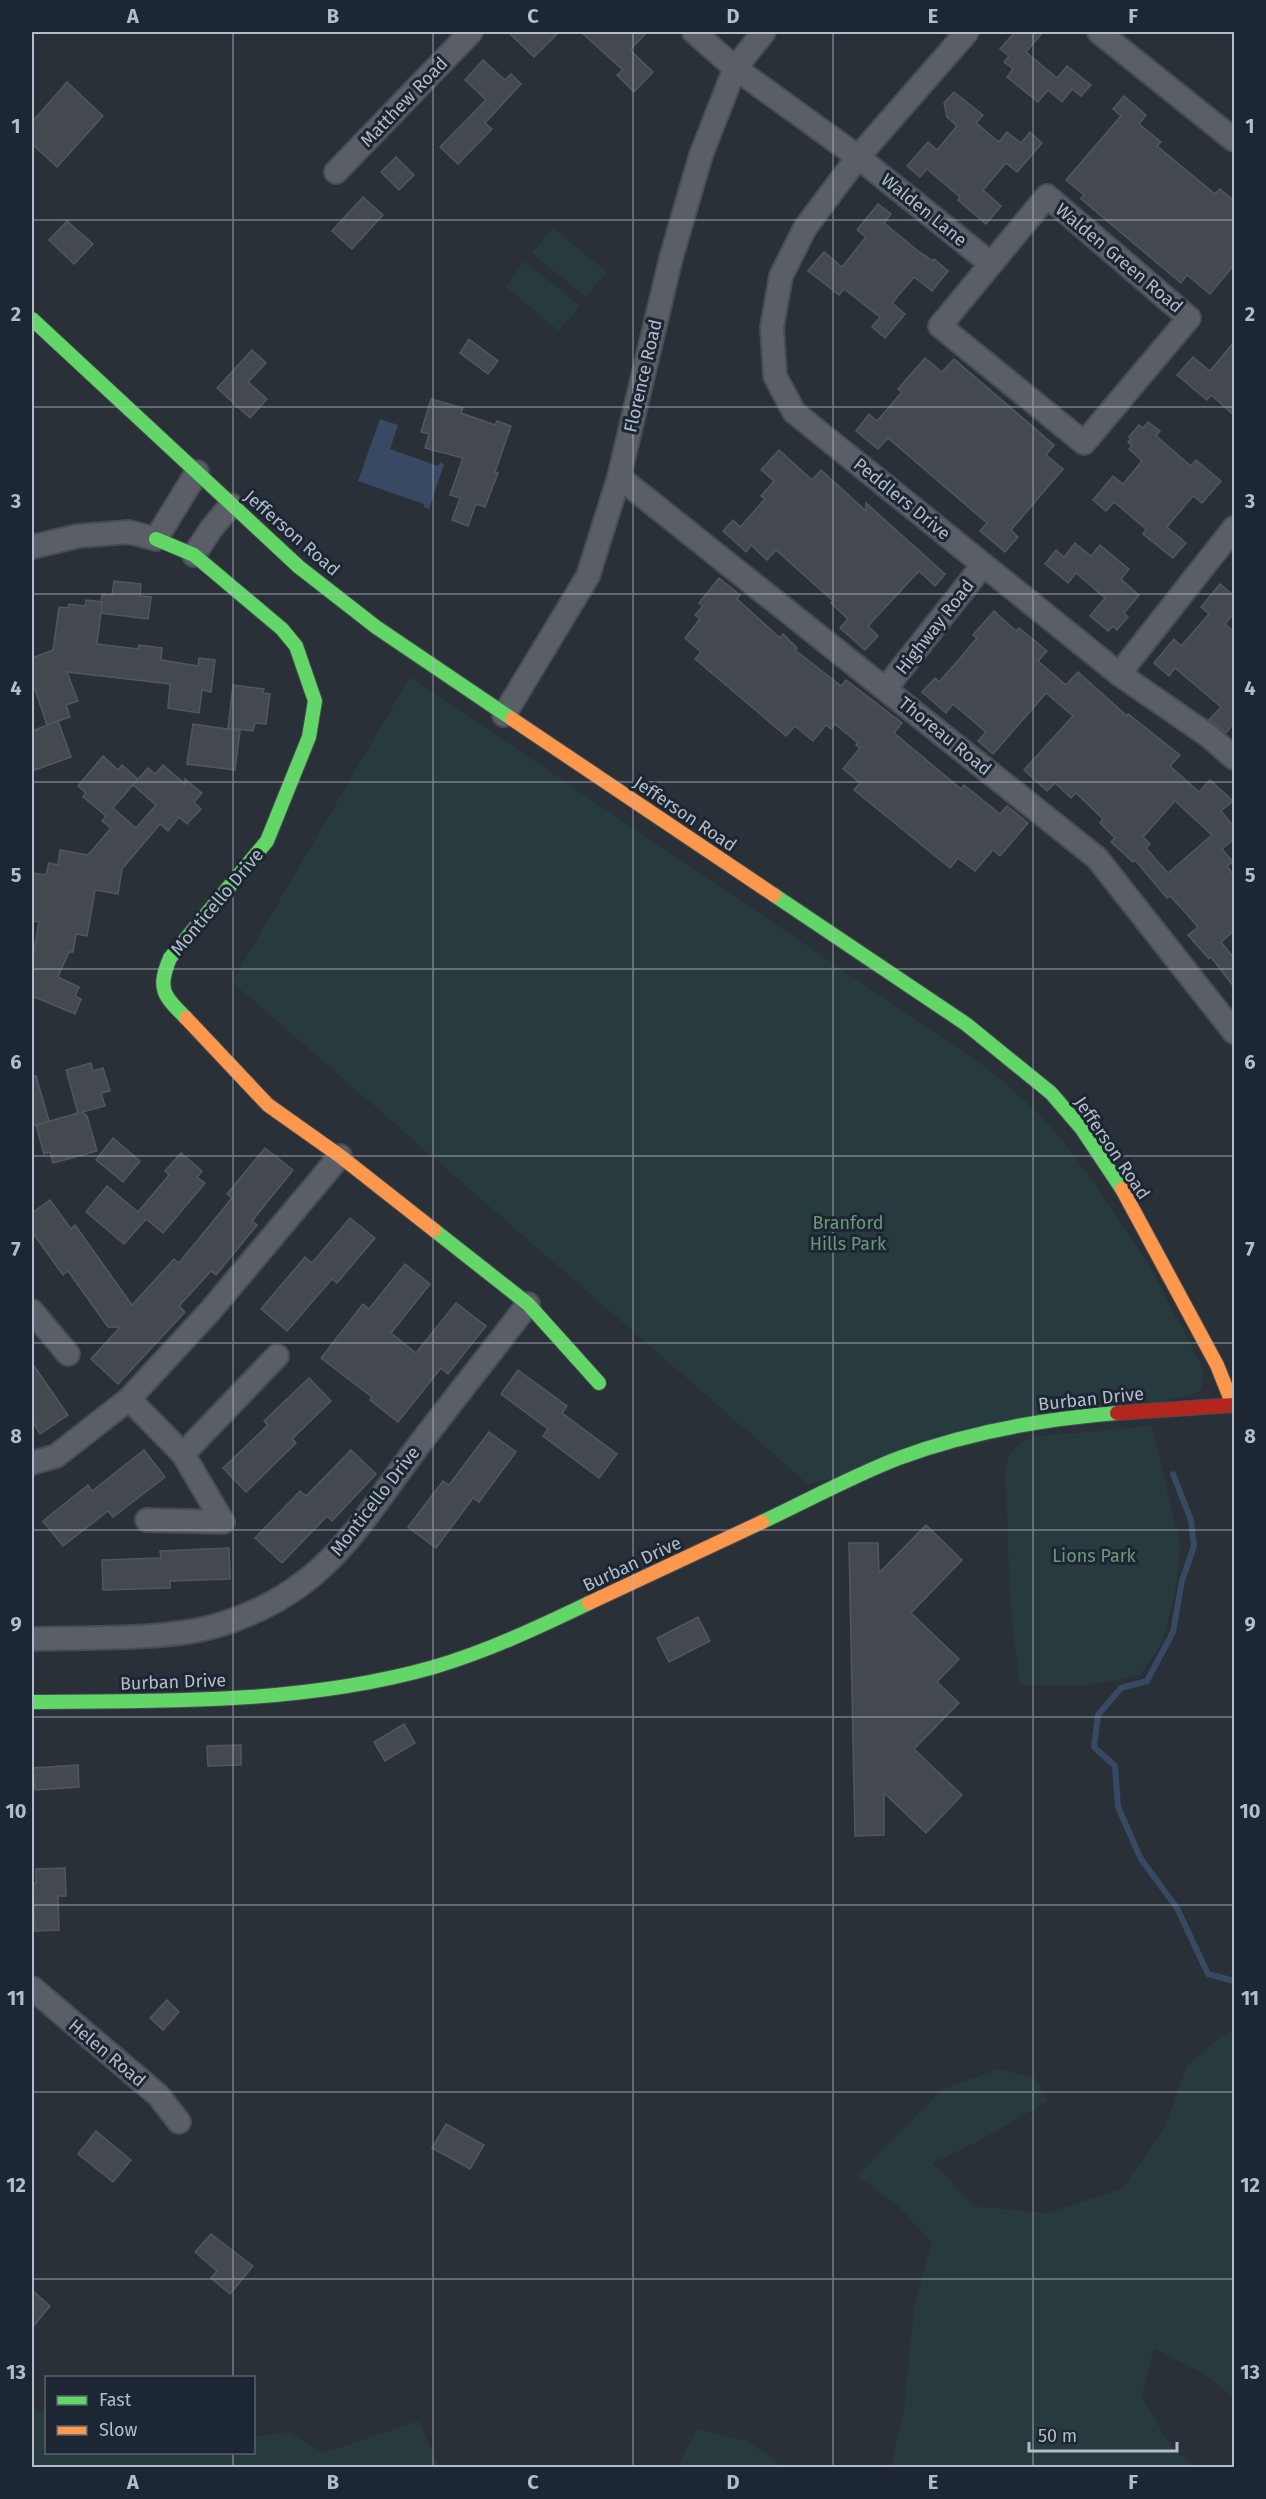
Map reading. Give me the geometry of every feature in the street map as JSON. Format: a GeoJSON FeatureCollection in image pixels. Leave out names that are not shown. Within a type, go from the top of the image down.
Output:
{"type":"FeatureCollection","features":[{"type":"Feature","properties":{"kind":"street","name":"Matthew Road"},"geometry":{"type":"LineString","coordinates":[[336,172],[471,32]]}},
{"type":"Feature","properties":{"kind":"street"},"geometry":{"type":"LineString","coordinates":[[694,32],[735,68],[858,157]]}},
{"type":"Feature","properties":{"kind":"street","name":"Florence Road"},"geometry":{"type":"LineString","coordinates":[[504,715],[588,576],[619,477],[670,258],[701,155],[735,68],[764,32]]}},
{"type":"Feature","properties":{"kind":"street","name":"Peddlers Drive"},"geometry":{"type":"LineString","coordinates":[[967,32],[858,157],[806,228],[781,276],[772,327],[775,376],[794,412],[1119,674],[1209,736],[1234,758]]}},
{"type":"Feature","properties":{"kind":"street"},"geometry":{"type":"LineString","coordinates":[[1099,32],[1234,140]]}},
{"type":"Feature","properties":{"kind":"street","name":"Walden Lane"},"geometry":{"type":"LineString","coordinates":[[858,157],[990,263]]}},
{"type":"Feature","properties":{"kind":"street","name":"Walden Green Road"},"geometry":{"type":"LineString","coordinates":[[1047,196],[1189,318],[1084,443],[940,326],[990,263],[1047,196]]}},
{"type":"Feature","properties":{"kind":"street","name":"Jefferson Road"},"geometry":{"type":"LineString","coordinates":[[32,319],[299,567],[376,627],[966,1024],[1051,1093],[1082,1129],[1118,1180],[1201,1333],[1234,1405]]}},
{"type":"Feature","properties":{"kind":"street"},"geometry":{"type":"LineString","coordinates":[[156,539],[197,472]]}},
{"type":"Feature","properties":{"kind":"street","name":"Thoreau Road"},"geometry":{"type":"LineString","coordinates":[[619,477],[1097,858],[1234,1032]]}},
{"type":"Feature","properties":{"kind":"street"},"geometry":{"type":"LineString","coordinates":[[194,555],[206,535],[231,505]]}},
{"type":"Feature","properties":{"kind":"street"},"geometry":{"type":"LineString","coordinates":[[1119,674],[1234,528]]}},
{"type":"Feature","properties":{"kind":"street","name":"Monticello Drive"},"geometry":{"type":"LineString","coordinates":[[32,547],[78,536],[129,532],[156,539],[194,555],[289,637],[296,646],[315,701],[309,737],[267,841],[170,958],[162,977],[166,998],[268,1105],[340,1156],[528,1304],[599,1383]]}},
{"type":"Feature","properties":{"kind":"street","name":"Highway Road"},"geometry":{"type":"LineString","coordinates":[[886,688],[983,566]]}},
{"type":"Feature","properties":{"kind":"street"},"geometry":{"type":"LineString","coordinates":[[32,1463],[56,1456],[129,1399],[211,1310],[340,1156]]}},
{"type":"Feature","properties":{"kind":"street","name":"Monticello Drive"},"geometry":{"type":"LineString","coordinates":[[32,1639],[178,1633],[221,1625],[290,1594],[315,1575],[344,1546],[420,1443],[528,1304]]}},
{"type":"Feature","properties":{"kind":"street"},"geometry":{"type":"LineString","coordinates":[[32,1311],[68,1354]]}},
{"type":"Feature","properties":{"kind":"street"},"geometry":{"type":"LineString","coordinates":[[183,1454],[277,1356]]}},
{"type":"Feature","properties":{"kind":"street"},"geometry":{"type":"LineString","coordinates":[[129,1399],[183,1454],[223,1522],[147,1520]]}},
{"type":"Feature","properties":{"kind":"street","name":"Burban Drive"},"geometry":{"type":"LineString","coordinates":[[32,1702],[246,1698],[367,1682],[434,1667],[505,1641],[563,1616],[899,1458],[944,1443],[990,1431],[1058,1420],[1234,1405]]}},
{"type":"Feature","properties":{"kind":"street","name":"Helen Road"},"geometry":{"type":"LineString","coordinates":[[32,1988],[158,2096],[179,2122]]}},
{"type":"Feature","properties":{"kind":"green space"},"geometry":{"type":"Polygon","coordinates":[[[553,228],[607,272],[586,297],[532,253],[553,228]]]}},
{"type":"Feature","properties":{"kind":"green space"},"geometry":{"type":"Polygon","coordinates":[[[525,261],[580,306],[559,331],[505,286],[525,261]]]}},
{"type":"Feature","properties":{"kind":"green space","name":"Branford Hills Park"},"geometry":{"type":"Polygon","coordinates":[[[410,677],[1000,1078],[1042,1117],[1065,1143],[1153,1272],[1203,1369],[1202,1389],[1194,1394],[808,1484],[232,982],[410,677]]]}},
{"type":"Feature","properties":{"kind":"green space","name":"Lions Park"},"geometry":{"type":"Polygon","coordinates":[[[1152,1426],[1180,1545],[1176,1586],[1163,1641],[1140,1675],[1091,1685],[1020,1685],[1009,1573],[1006,1474],[1009,1456],[1018,1445],[1039,1436],[1152,1426]]]}},
{"type":"Feature","properties":{"kind":"green space"},"geometry":{"type":"Polygon","coordinates":[[[1234,2029],[1234,2397],[1202,2373],[1154,2348],[1141,2398],[1174,2450],[1196,2467],[891,2467],[904,2409],[914,2308],[932,2242],[895,2203],[857,2176],[943,2089],[998,2069],[1035,2078],[1048,2101],[977,2142],[933,2163],[975,2206],[1046,2213],[1122,2189],[1164,2128],[1187,2066],[1215,2041],[1234,2029]]]}},
{"type":"Feature","properties":{"kind":"green space"},"geometry":{"type":"Polygon","coordinates":[[[45,2410],[45,2454],[255,2454],[255,2437],[288,2432],[324,2453],[418,2421],[440,2467],[32,2467],[32,2412],[45,2410]]]}},
{"type":"Feature","properties":{"kind":"green space"},"geometry":{"type":"Polygon","coordinates":[[[697,2429],[747,2441],[784,2467],[677,2467],[697,2429]]]}},
{"type":"Feature","properties":{"kind":"water"},"geometry":{"type":"Polygon","coordinates":[[[380,419],[398,425],[390,449],[438,466],[440,462],[444,464],[429,509],[424,507],[424,504],[358,481],[380,419]]]}},
{"type":"Feature","properties":{"kind":"building"},"geometry":{"type":"Polygon","coordinates":[[[508,32],[559,32],[534,57],[508,32]]]}},
{"type":"Feature","properties":{"kind":"building"},"geometry":{"type":"Polygon","coordinates":[[[581,32],[647,32],[630,50],[653,72],[634,92],[617,75],[623,70],[581,32]]]}},
{"type":"Feature","properties":{"kind":"building"},"geometry":{"type":"Polygon","coordinates":[[[1015,32],[1043,32],[1026,52],[1057,78],[1067,66],[1091,85],[1081,96],[1072,89],[1062,102],[1048,90],[1038,102],[1007,77],[1013,69],[1004,62],[1009,56],[1000,49],[1015,32]]]}},
{"type":"Feature","properties":{"kind":"building"},"geometry":{"type":"Polygon","coordinates":[[[483,60],[505,80],[511,74],[521,84],[485,123],[492,129],[458,164],[440,147],[486,100],[465,80],[483,60]]]}},
{"type":"Feature","properties":{"kind":"building"},"geometry":{"type":"Polygon","coordinates":[[[67,82],[103,116],[57,167],[32,144],[32,122],[67,82]]]}},
{"type":"Feature","properties":{"kind":"building"},"geometry":{"type":"Polygon","coordinates":[[[954,92],[983,115],[976,123],[999,142],[1007,132],[1021,143],[1030,132],[1042,143],[1017,172],[1006,163],[983,190],[1001,206],[986,224],[958,200],[960,197],[927,169],[920,177],[907,166],[928,142],[937,150],[957,126],[947,117],[944,103],[954,92]]]}},
{"type":"Feature","properties":{"kind":"building"},"geometry":{"type":"Polygon","coordinates":[[[1124,96],[1146,115],[1139,124],[1161,142],[1157,146],[1215,194],[1220,189],[1234,201],[1234,265],[1210,294],[1187,275],[1181,283],[1081,199],[1084,195],[1066,180],[1121,116],[1113,109],[1124,96]]]}},
{"type":"Feature","properties":{"kind":"building"},"geometry":{"type":"Polygon","coordinates":[[[396,157],[414,175],[399,190],[381,172],[396,157]]]}},
{"type":"Feature","properties":{"kind":"building"},"geometry":{"type":"Polygon","coordinates":[[[363,197],[383,215],[352,249],[332,231],[363,197]]]}},
{"type":"Feature","properties":{"kind":"building"},"geometry":{"type":"Polygon","coordinates":[[[878,204],[891,214],[884,223],[918,251],[933,261],[934,259],[948,271],[932,291],[914,277],[892,303],[905,314],[885,338],[872,327],[880,317],[844,289],[839,295],[808,271],[824,252],[842,267],[866,237],[857,230],[878,204]]]}},
{"type":"Feature","properties":{"kind":"building"},"geometry":{"type":"Polygon","coordinates":[[[67,221],[93,244],[74,264],[49,240],[67,221]]]}},
{"type":"Feature","properties":{"kind":"building"},"geometry":{"type":"Polygon","coordinates":[[[469,339],[498,361],[488,374],[460,353],[469,339]]]}},
{"type":"Feature","properties":{"kind":"building"},"geometry":{"type":"Polygon","coordinates":[[[1234,342],[1234,415],[1211,395],[1207,400],[1177,375],[1193,357],[1210,371],[1234,342]]]}},
{"type":"Feature","properties":{"kind":"building"},"geometry":{"type":"Polygon","coordinates":[[[252,350],[266,363],[248,382],[267,399],[250,418],[217,388],[252,350]]]}},
{"type":"Feature","properties":{"kind":"building"},"geometry":{"type":"Polygon","coordinates":[[[925,358],[942,372],[954,359],[1054,445],[1046,455],[1063,469],[1011,530],[1018,537],[1005,552],[980,531],[987,523],[888,438],[878,449],[856,431],[869,414],[877,421],[902,392],[898,389],[925,358]]]}},
{"type":"Feature","properties":{"kind":"building"},"geometry":{"type":"Polygon","coordinates":[[[431,399],[463,408],[461,413],[495,425],[497,421],[511,426],[495,472],[498,473],[485,507],[476,504],[468,526],[452,520],[460,498],[450,495],[463,458],[425,448],[429,434],[421,432],[431,399]]]}},
{"type":"Feature","properties":{"kind":"building"},"geometry":{"type":"Polygon","coordinates":[[[1148,422],[1160,431],[1156,436],[1191,466],[1196,460],[1221,481],[1202,503],[1193,496],[1167,527],[1186,543],[1173,558],[1143,534],[1146,529],[1114,502],[1106,511],[1093,500],[1113,476],[1123,484],[1142,461],[1129,449],[1132,446],[1128,442],[1131,439],[1129,437],[1139,425],[1143,428],[1148,422]]]}},
{"type":"Feature","properties":{"kind":"building"},"geometry":{"type":"Polygon","coordinates":[[[779,450],[812,480],[821,470],[866,511],[866,503],[945,574],[935,586],[919,571],[868,626],[878,636],[865,650],[840,628],[848,619],[831,603],[833,601],[776,550],[767,560],[751,545],[746,552],[723,531],[733,520],[740,527],[765,499],[761,496],[774,481],[761,470],[779,450]]]}},
{"type":"Feature","properties":{"kind":"building"},"geometry":{"type":"Polygon","coordinates":[[[1075,543],[1091,556],[1100,545],[1129,569],[1121,579],[1139,595],[1124,613],[1128,617],[1117,630],[1113,626],[1108,631],[1090,616],[1105,598],[1076,573],[1068,583],[1045,564],[1056,550],[1064,557],[1075,543]]]}},
{"type":"Feature","properties":{"kind":"building"},"geometry":{"type":"Polygon","coordinates":[[[719,578],[740,595],[737,599],[780,638],[783,634],[797,648],[795,650],[841,686],[846,680],[902,723],[894,733],[961,789],[964,785],[1000,814],[1007,806],[1028,823],[1000,856],[993,850],[975,871],[958,858],[950,868],[854,790],[860,783],[843,769],[860,748],[856,745],[858,743],[835,724],[831,729],[826,725],[813,741],[795,726],[786,736],[695,659],[701,652],[685,638],[700,619],[695,615],[703,606],[699,603],[719,578]]]}},
{"type":"Feature","properties":{"kind":"building"},"geometry":{"type":"Polygon","coordinates":[[[114,581],[141,584],[140,596],[151,597],[148,619],[100,613],[102,594],[112,595],[114,581]]]}},
{"type":"Feature","properties":{"kind":"building"},"geometry":{"type":"Polygon","coordinates":[[[1220,584],[1234,596],[1234,613],[1225,624],[1234,632],[1234,722],[1226,733],[1209,720],[1221,707],[1175,668],[1169,676],[1154,663],[1174,639],[1181,646],[1209,614],[1201,607],[1220,584]]]}},
{"type":"Feature","properties":{"kind":"building"},"geometry":{"type":"Polygon","coordinates":[[[86,600],[102,602],[97,644],[138,649],[139,645],[162,648],[161,660],[198,666],[199,658],[215,660],[211,692],[202,690],[199,713],[168,708],[170,684],[67,672],[78,701],[66,705],[70,717],[47,725],[32,681],[32,658],[53,650],[59,607],[68,608],[69,604],[85,606],[86,600]]]}},
{"type":"Feature","properties":{"kind":"building"},"geometry":{"type":"Polygon","coordinates":[[[994,611],[1016,631],[1019,628],[1047,651],[1038,661],[1066,685],[1078,672],[1127,716],[1128,714],[1180,755],[1170,766],[1199,792],[1210,780],[1233,801],[1221,811],[1234,827],[1234,839],[1222,849],[1233,862],[1227,866],[1234,876],[1234,931],[1221,942],[1234,958],[1234,987],[1211,957],[1209,959],[1188,935],[1198,927],[1170,896],[1167,898],[1135,860],[1133,862],[1111,842],[1115,838],[1100,823],[1103,819],[1076,793],[1071,798],[1055,783],[1047,791],[1024,770],[1073,716],[1046,693],[993,754],[978,741],[986,732],[953,704],[946,713],[922,692],[935,678],[939,682],[977,638],[973,635],[994,611]],[[1175,801],[1143,837],[1150,844],[1146,848],[1168,873],[1212,835],[1175,801]]]}},
{"type":"Feature","properties":{"kind":"building"},"geometry":{"type":"Polygon","coordinates":[[[233,685],[264,689],[263,693],[270,694],[266,724],[255,723],[253,731],[228,728],[233,685]]]}},
{"type":"Feature","properties":{"kind":"building"},"geometry":{"type":"Polygon","coordinates":[[[58,721],[71,757],[35,770],[32,760],[32,731],[58,721]]]}},
{"type":"Feature","properties":{"kind":"building"},"geometry":{"type":"Polygon","coordinates":[[[193,724],[240,731],[235,770],[187,764],[193,724]]]}},
{"type":"Feature","properties":{"kind":"building"},"geometry":{"type":"Polygon","coordinates":[[[103,756],[118,770],[122,765],[138,779],[113,808],[136,828],[156,805],[133,785],[148,768],[155,774],[163,765],[185,784],[185,779],[202,793],[194,802],[201,809],[187,824],[179,817],[168,831],[160,824],[122,869],[118,894],[95,890],[87,936],[76,934],[73,952],[69,952],[58,977],[79,987],[75,996],[81,999],[75,1014],[32,996],[32,962],[39,922],[32,921],[32,873],[46,875],[49,863],[58,865],[60,850],[88,855],[111,828],[102,821],[106,816],[83,797],[86,793],[78,786],[103,756]]]}},
{"type":"Feature","properties":{"kind":"building"},"geometry":{"type":"Polygon","coordinates":[[[91,1063],[93,1071],[103,1068],[110,1091],[101,1093],[105,1106],[82,1112],[87,1116],[97,1151],[53,1163],[50,1152],[44,1154],[36,1125],[78,1113],[66,1070],[91,1063]]]}},
{"type":"Feature","properties":{"kind":"building"},"geometry":{"type":"Polygon","coordinates":[[[36,1076],[49,1121],[32,1126],[32,1077],[36,1076]]]}},
{"type":"Feature","properties":{"kind":"building"},"geometry":{"type":"Polygon","coordinates":[[[113,1138],[140,1161],[123,1182],[96,1160],[113,1138]]]}},
{"type":"Feature","properties":{"kind":"building"},"geometry":{"type":"Polygon","coordinates":[[[265,1148],[293,1170],[252,1221],[257,1225],[216,1275],[211,1271],[179,1306],[185,1312],[118,1384],[91,1359],[120,1327],[108,1327],[68,1271],[63,1275],[32,1232],[32,1213],[50,1200],[71,1229],[75,1225],[132,1305],[174,1259],[179,1263],[232,1198],[227,1194],[265,1148]]]}},
{"type":"Feature","properties":{"kind":"building"},"geometry":{"type":"Polygon","coordinates":[[[181,1153],[202,1171],[197,1177],[205,1183],[163,1233],[146,1219],[124,1244],[86,1212],[107,1186],[138,1212],[169,1175],[165,1171],[181,1153]]]}},
{"type":"Feature","properties":{"kind":"building"},"geometry":{"type":"Polygon","coordinates":[[[350,1218],[375,1238],[337,1283],[332,1279],[287,1331],[261,1309],[305,1257],[312,1263],[350,1218]]]}},
{"type":"Feature","properties":{"kind":"building"},"geometry":{"type":"Polygon","coordinates":[[[405,1264],[430,1284],[391,1333],[416,1353],[456,1303],[486,1326],[448,1374],[441,1368],[398,1422],[370,1400],[372,1397],[321,1358],[363,1304],[369,1309],[405,1264]]]}},
{"type":"Feature","properties":{"kind":"building"},"geometry":{"type":"Polygon","coordinates":[[[32,1363],[68,1415],[40,1434],[32,1421],[32,1363]]]}},
{"type":"Feature","properties":{"kind":"building"},"geometry":{"type":"Polygon","coordinates":[[[518,1370],[567,1406],[562,1413],[617,1454],[599,1478],[543,1436],[548,1429],[501,1394],[518,1370]]]}},
{"type":"Feature","properties":{"kind":"building"},"geometry":{"type":"Polygon","coordinates":[[[309,1378],[331,1401],[292,1439],[296,1443],[246,1492],[223,1468],[268,1425],[264,1421],[309,1378]]]}},
{"type":"Feature","properties":{"kind":"building"},"geometry":{"type":"Polygon","coordinates":[[[489,1432],[516,1452],[479,1502],[473,1498],[436,1548],[408,1527],[443,1481],[449,1485],[489,1432]]]}},
{"type":"Feature","properties":{"kind":"building"},"geometry":{"type":"Polygon","coordinates":[[[144,1450],[165,1477],[113,1517],[108,1511],[63,1546],[43,1521],[88,1485],[92,1491],[144,1450]]]}},
{"type":"Feature","properties":{"kind":"building"},"geometry":{"type":"Polygon","coordinates":[[[351,1450],[376,1474],[332,1521],[327,1516],[282,1563],[255,1538],[300,1491],[306,1496],[351,1450]]]}},
{"type":"Feature","properties":{"kind":"building"},"geometry":{"type":"Polygon","coordinates":[[[926,1525],[962,1560],[911,1613],[959,1659],[937,1682],[959,1703],[914,1749],[962,1795],[926,1833],[884,1793],[884,1835],[855,1836],[849,1543],[878,1543],[879,1573],[926,1525]]]}},
{"type":"Feature","properties":{"kind":"building"},"geometry":{"type":"Polygon","coordinates":[[[229,1548],[230,1579],[170,1581],[170,1588],[103,1590],[102,1560],[161,1558],[160,1551],[229,1548]]]}},
{"type":"Feature","properties":{"kind":"building"},"geometry":{"type":"Polygon","coordinates":[[[698,1617],[710,1641],[669,1662],[657,1638],[698,1617]]]}},
{"type":"Feature","properties":{"kind":"building"},"geometry":{"type":"Polygon","coordinates":[[[404,1724],[415,1743],[385,1761],[374,1742],[404,1724]]]}},
{"type":"Feature","properties":{"kind":"building"},"geometry":{"type":"Polygon","coordinates":[[[241,1745],[241,1765],[208,1766],[207,1746],[241,1745]]]}},
{"type":"Feature","properties":{"kind":"building"},"geometry":{"type":"Polygon","coordinates":[[[78,1765],[79,1787],[35,1790],[33,1768],[78,1765]]]}},
{"type":"Feature","properties":{"kind":"building"},"geometry":{"type":"Polygon","coordinates":[[[65,1868],[66,1896],[58,1896],[59,1930],[35,1931],[33,1883],[36,1883],[36,1869],[65,1868]]]}},
{"type":"Feature","properties":{"kind":"building"},"geometry":{"type":"Polygon","coordinates":[[[167,2000],[179,2012],[163,2030],[150,2018],[167,2000]]]}},
{"type":"Feature","properties":{"kind":"building"},"geometry":{"type":"Polygon","coordinates":[[[446,2124],[484,2145],[470,2169],[432,2148],[446,2124]]]}},
{"type":"Feature","properties":{"kind":"building"},"geometry":{"type":"Polygon","coordinates":[[[96,2131],[131,2160],[113,2182],[78,2154],[96,2131]]]}},
{"type":"Feature","properties":{"kind":"building"},"geometry":{"type":"Polygon","coordinates":[[[211,2234],[253,2266],[230,2294],[211,2278],[217,2271],[195,2252],[211,2234]]]}},
{"type":"Feature","properties":{"kind":"building"},"geometry":{"type":"Polygon","coordinates":[[[32,2290],[50,2306],[32,2328],[32,2290]]]}},
{"type":"Feature","properties":{"kind":"waterway"},"geometry":{"type":"LineString","coordinates":[[1173,1474],[1191,1520],[1194,1546],[1182,1581],[1173,1632],[1147,1681],[1121,1688],[1098,1715],[1094,1747],[1115,1766],[1118,1807],[1141,1859],[1177,1908],[1208,1974],[1234,1981]]}},
{"type":"Feature","properties":{"kind":"traffic: fast"},"geometry":{"type":"LineString","coordinates":[[32,319],[299,567],[376,627],[512,719]]}},
{"type":"Feature","properties":{"kind":"traffic: fast"},"geometry":{"type":"LineString","coordinates":[[156,539],[194,555],[282,629],[296,646],[315,701],[309,737],[267,841],[170,958],[164,977],[164,991],[186,1018]]}},
{"type":"Feature","properties":{"kind":"traffic: fast"},"geometry":{"type":"LineString","coordinates":[[774,895],[966,1024],[1051,1093],[1082,1129],[1122,1189]]}},
{"type":"Feature","properties":{"kind":"traffic: fast"},"geometry":{"type":"LineString","coordinates":[[434,1230],[528,1304],[599,1383]]}},
{"type":"Feature","properties":{"kind":"traffic: fast"},"geometry":{"type":"LineString","coordinates":[[762,1522],[864,1473],[925,1449],[1007,1428],[1117,1413]]}},
{"type":"Feature","properties":{"kind":"traffic: fast"},"geometry":{"type":"LineString","coordinates":[[32,1702],[234,1698],[335,1688],[385,1679],[454,1661],[513,1638],[589,1603]]}},
{"type":"Feature","properties":{"kind":"traffic: slow"},"geometry":{"type":"LineString","coordinates":[[512,719],[774,895]]}},
{"type":"Feature","properties":{"kind":"traffic: slow"},"geometry":{"type":"LineString","coordinates":[[186,1018],[268,1105],[340,1156],[434,1230]]}},
{"type":"Feature","properties":{"kind":"traffic: slow"},"geometry":{"type":"LineString","coordinates":[[1122,1189],[1217,1365],[1233,1405]]}},
{"type":"Feature","properties":{"kind":"traffic: slow"},"geometry":{"type":"LineString","coordinates":[[589,1603],[762,1522]]}},
{"type":"Feature","properties":{"kind":"traffic: jam"},"geometry":{"type":"LineString","coordinates":[[1117,1413],[1234,1405]]}}]}
